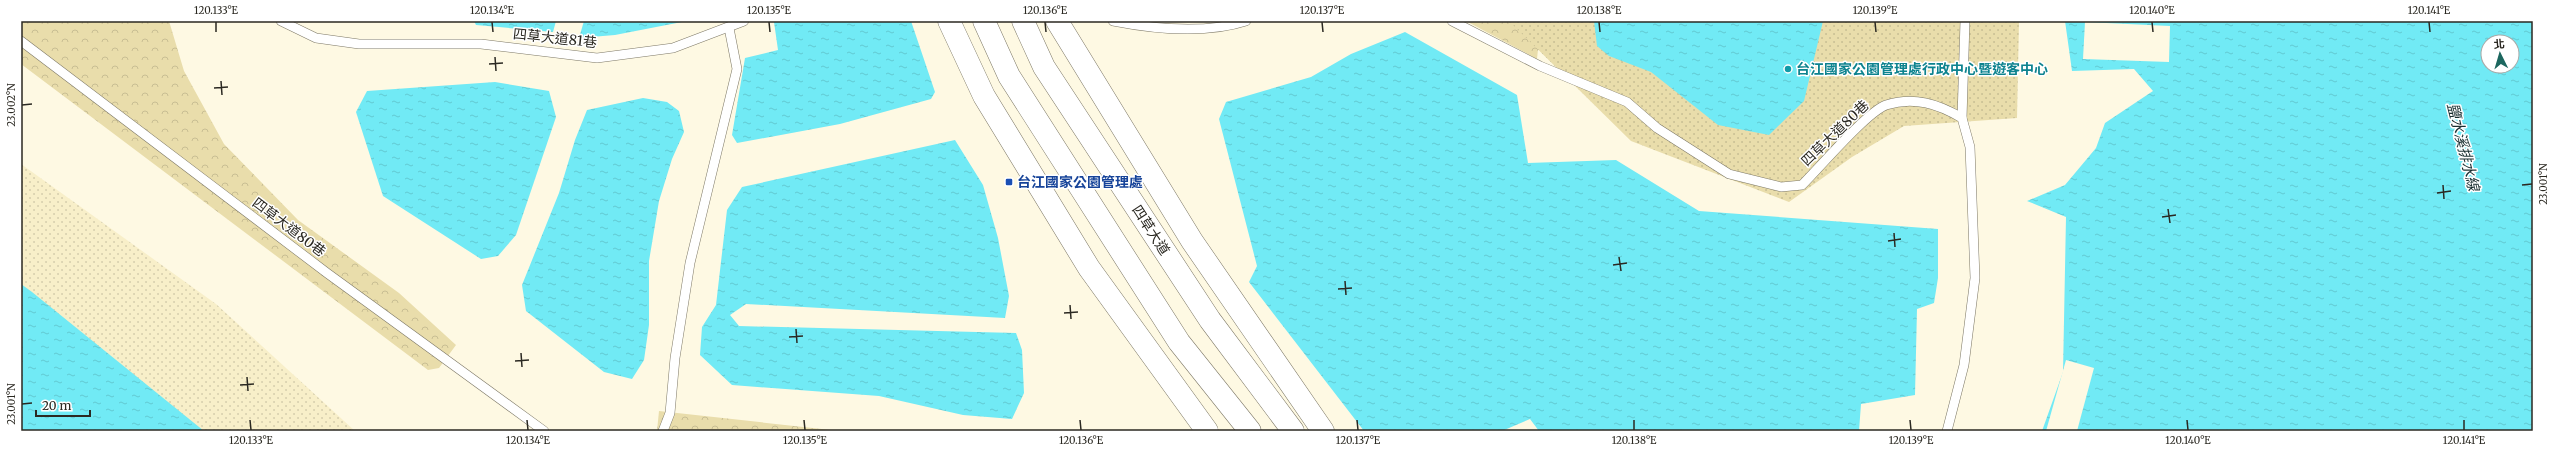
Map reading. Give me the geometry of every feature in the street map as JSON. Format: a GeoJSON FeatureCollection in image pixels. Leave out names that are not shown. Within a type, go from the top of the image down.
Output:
{"type":"FeatureCollection","features":[{"type":"Feature","properties":{"kind":"street"},"geometry":{"type":"LineString","coordinates":[[949,21],[984,96],[1088,268],[1206,431]]}},
{"type":"Feature","properties":{"kind":"street"},"geometry":{"type":"LineString","coordinates":[[984,21],[1009,76],[1179,342],[1250,431]]}},
{"type":"Feature","properties":{"kind":"street","name":"四草大道"},"geometry":{"type":"LineString","coordinates":[[1023,21],[1044,67],[1205,313],[1293,431]]}},
{"type":"Feature","properties":{"kind":"street","name":"四草大道"},"geometry":{"type":"LineString","coordinates":[[1057,21],[1192,241],[1323,431]]}},
{"type":"Feature","properties":{"kind":"lane","name":"四草大道81巷"},"geometry":{"type":"LineString","coordinates":[[281,21],[316,38],[359,44],[481,44],[596,58],[674,48],[730,28],[744,21]]}},
{"type":"Feature","properties":{"kind":"lane"},"geometry":{"type":"LineString","coordinates":[[1113,21],[1175,28],[1231,26],[1246,21]]}},
{"type":"Feature","properties":{"kind":"lane","name":"四草大道80巷"},"geometry":{"type":"LineString","coordinates":[[1452,21],[1540,66],[1627,102],[1657,128],[1729,174],[1781,187],[1802,185],[1860,125],[1885,105],[1917,100],[1941,106],[1962,118]]}},
{"type":"Feature","properties":{"kind":"lane"},"geometry":{"type":"LineString","coordinates":[[1947,431],[1964,366],[1975,278],[1970,147],[1962,118],[1965,21]]}},
{"type":"Feature","properties":{"kind":"lane"},"geometry":{"type":"LineString","coordinates":[[663,431],[670,413],[675,358],[690,263],[737,69],[730,28]]}},
{"type":"Feature","properties":{"kind":"lane","name":"四草大道80巷"},"geometry":{"type":"LineString","coordinates":[[21,41],[327,273],[544,431]]}},
{"type":"Feature","properties":{"kind":"green space"},"geometry":{"type":"Polygon","coordinates":[[[21,21],[169,21],[184,71],[224,144],[298,220],[399,293],[456,345],[439,368],[428,370],[21,64],[21,21]]]}},
{"type":"Feature","properties":{"kind":"green space"},"geometry":{"type":"Polygon","coordinates":[[[1466,21],[1541,21],[1537,59],[1466,21]]]}},
{"type":"Feature","properties":{"kind":"green space","name":"台江國家公園管理處行政中心暨遊客中心"},"geometry":{"type":"Polygon","coordinates":[[[1509,21],[2019,21],[2017,118],[1904,126],[1852,157],[1789,202],[1631,141],[1509,21]]]}},
{"type":"Feature","properties":{"kind":"green space"},"geometry":{"type":"Polygon","coordinates":[[[659,411],[840,431],[657,431],[659,411]]]}},
{"type":"Feature","properties":{"kind":"sand"},"geometry":{"type":"Polygon","coordinates":[[[21,164],[216,304],[355,431],[193,431],[21,285],[21,164]]]}},
{"type":"Feature","properties":{"kind":"water"},"geometry":{"type":"Polygon","coordinates":[[[474,21],[556,21],[553,32],[476,25],[474,21]]]}},
{"type":"Feature","properties":{"kind":"water"},"geometry":{"type":"Polygon","coordinates":[[[584,21],[687,21],[615,35],[579,38],[584,21]]]}},
{"type":"Feature","properties":{"kind":"water"},"geometry":{"type":"Polygon","coordinates":[[[911,21],[935,92],[931,99],[840,124],[737,143],[732,135],[745,58],[778,50],[774,22],[911,21]]]}},
{"type":"Feature","properties":{"kind":"water"},"geometry":{"type":"Polygon","coordinates":[[[1594,21],[1823,21],[1804,101],[1769,135],[1718,125],[1651,72],[1609,56],[1597,46],[1594,21]]]}},
{"type":"Feature","properties":{"kind":"water","name":"鹽水溪排水線"},"geometry":{"type":"Polygon","coordinates":[[[2065,21],[2533,21],[2533,431],[2042,431],[2063,372],[2066,217],[2027,201],[2065,185],[2096,148],[2105,123],[2153,91],[2134,69],[2072,71],[2065,21]]]}},
{"type":"Feature","properties":{"kind":"water"},"geometry":{"type":"Polygon","coordinates":[[[1405,32],[1517,95],[1528,163],[1616,160],[1699,211],[1938,229],[1938,278],[1934,303],[1917,309],[1915,395],[1861,404],[1859,431],[1539,431],[1530,419],[1502,431],[1364,431],[1249,282],[1257,266],[1219,119],[1226,102],[1311,77],[1351,54],[1405,32]]]}},
{"type":"Feature","properties":{"kind":"water"},"geometry":{"type":"Polygon","coordinates":[[[495,82],[549,91],[556,117],[516,235],[498,256],[481,259],[383,196],[356,112],[367,91],[495,82]]]}},
{"type":"Feature","properties":{"kind":"water"},"geometry":{"type":"Polygon","coordinates":[[[643,98],[667,102],[679,111],[684,132],[672,159],[659,201],[649,261],[649,325],[644,360],[632,379],[604,372],[526,311],[522,285],[559,193],[575,140],[587,110],[643,98]]]}},
{"type":"Feature","properties":{"kind":"water"},"geometry":{"type":"Polygon","coordinates":[[[955,140],[983,185],[998,238],[1009,296],[1005,318],[746,304],[730,315],[739,326],[1016,333],[1022,350],[1024,393],[1012,419],[963,415],[879,396],[732,385],[700,355],[702,327],[716,305],[727,210],[742,187],[955,140]]]}},
{"type":"Feature","properties":{"kind":"water"},"geometry":{"type":"Polygon","coordinates":[[[21,284],[32,292],[204,431],[21,431],[21,284]]]}},
{"type":"Feature","properties":{"kind":"pier"},"geometry":{"type":"Polygon","coordinates":[[[2085,22],[2170,26],[2169,62],[2083,59],[2085,22]]]}},
{"type":"Feature","properties":{"kind":"pier"},"geometry":{"type":"Polygon","coordinates":[[[2066,360],[2094,368],[2077,431],[2046,431],[2066,360]]]}},
{"type":"Feature","properties":{"kind":"place","name":"台江國家公園管理處行政中心暨遊客中心"},"geometry":{"type":"Point","coordinates":[1788,69]}},
{"type":"Feature","properties":{"kind":"place","name":"台江國家公園管理處"},"geometry":{"type":"Point","coordinates":[1009,182]}}]}
